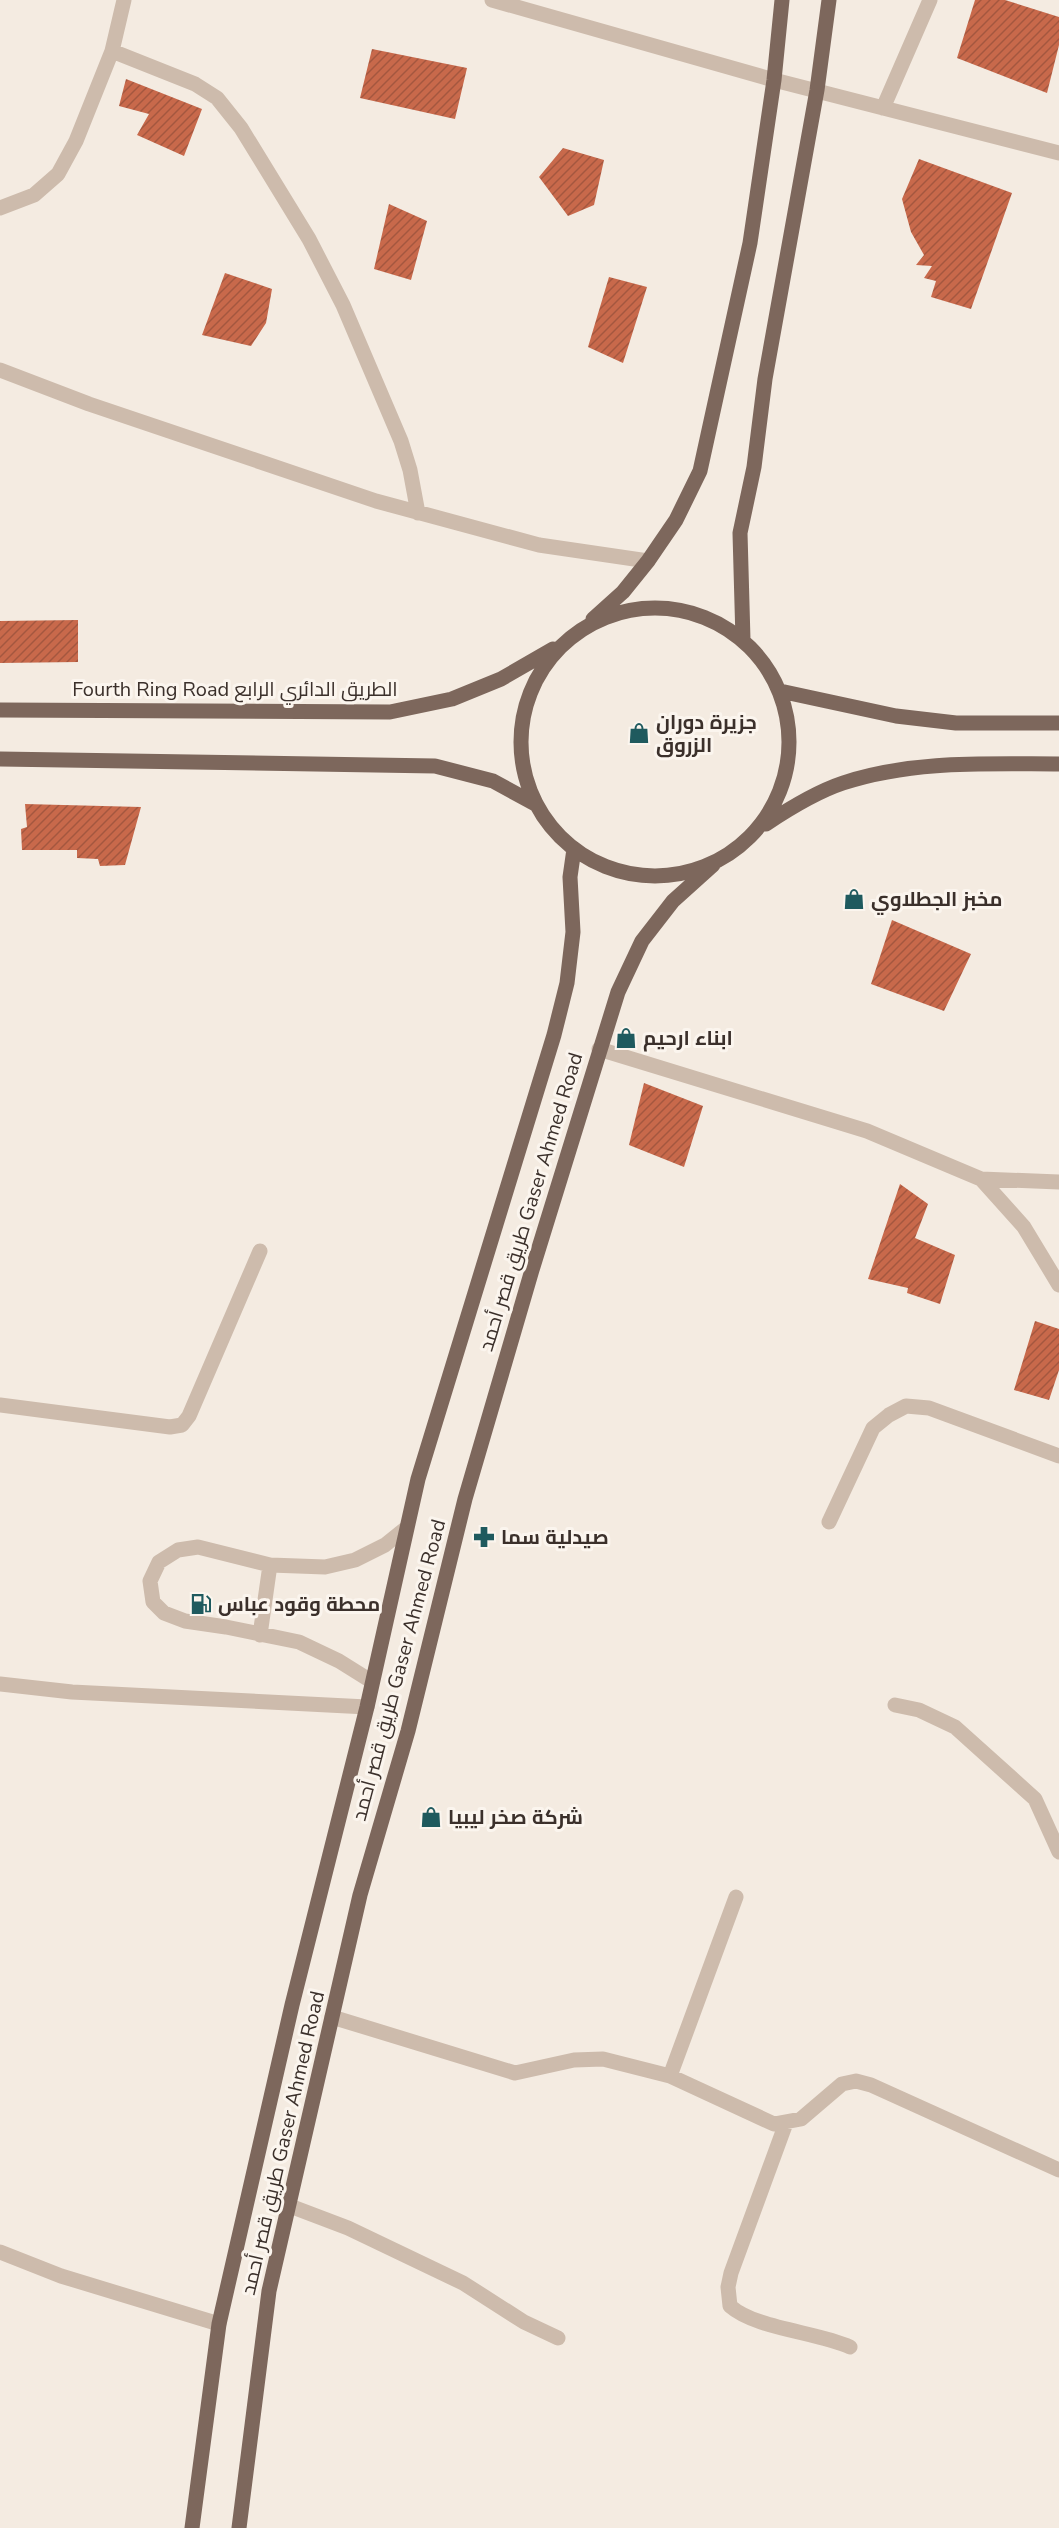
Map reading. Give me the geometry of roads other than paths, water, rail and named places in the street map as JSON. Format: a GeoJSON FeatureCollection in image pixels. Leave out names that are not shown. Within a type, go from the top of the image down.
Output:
{"type":"FeatureCollection","features":[{"type":"Feature","properties":{"kind":"main road"},"geometry":{"type":"LineString","coordinates":[[782,0],[774,80],[750,243],[700,471],[676,520],[648,561],[623,592],[586,626],[563,643],[544,665],[535,682],[522,719],[520,748],[523,768],[537,805],[552,830],[574,849],[599,865],[627,874],[656,877],[685,874],[713,865],[737,849],[759,829],[797,804],[842,783],[897,769],[950,765],[1059,764]]}},
{"type":"Feature","properties":{"kind":"main road"},"geometry":{"type":"LineString","coordinates":[[743,640],[740,533],[754,467],[765,379],[817,90],[829,0]]}},
{"type":"Feature","properties":{"kind":"main road"},"geometry":{"type":"LineString","coordinates":[[586,626],[626,610],[667,607],[708,618],[743,640],[764,664],[780,691],[787,714],[790,738],[783,786],[759,829]]}},
{"type":"Feature","properties":{"kind":"main road","name":"Fourth Ring Road الطريق الدائري الرابع"},"geometry":{"type":"LineString","coordinates":[[0,710],[390,712],[452,699],[501,679],[563,643]]}},
{"type":"Feature","properties":{"kind":"main road"},"geometry":{"type":"LineString","coordinates":[[780,691],[896,717],[957,723],[1059,723]]}},
{"type":"Feature","properties":{"kind":"main road"},"geometry":{"type":"LineString","coordinates":[[0,759],[435,766],[493,781],[537,805]]}},
{"type":"Feature","properties":{"kind":"main road","name":"طريق قصر أحمد Gaser Ahmed Road"},"geometry":{"type":"LineString","coordinates":[[192,2528],[219,2324],[292,2005],[367,1707],[405,1529],[418,1479],[554,1035],[567,983],[573,932],[570,877],[574,849]]}},
{"type":"Feature","properties":{"kind":"main road","name":"طريق قصر أحمد Gaser Ahmed Road"},"geometry":{"type":"LineString","coordinates":[[238,2528],[269,2291],[360,1895],[408,1731],[465,1499],[618,992],[642,941],[673,902],[713,865]]}},
{"type":"Feature","properties":{"kind":"street"},"geometry":{"type":"LineString","coordinates":[[0,208],[34,195],[58,174],[76,141],[112,51],[124,0]]}},
{"type":"Feature","properties":{"kind":"street"},"geometry":{"type":"LineString","coordinates":[[492,0],[774,80],[1059,153]]}},
{"type":"Feature","properties":{"kind":"street"},"geometry":{"type":"LineString","coordinates":[[883,108],[930,0]]}},
{"type":"Feature","properties":{"kind":"street"},"geometry":{"type":"LineString","coordinates":[[112,51],[195,84],[217,98],[241,128],[309,239],[343,305],[401,441],[410,470],[418,513]]}},
{"type":"Feature","properties":{"kind":"street"},"geometry":{"type":"LineString","coordinates":[[0,370],[89,404],[376,501],[539,544],[648,561]]}},
{"type":"Feature","properties":{"kind":"street"},"geometry":{"type":"LineString","coordinates":[[599,1049],[867,1131],[981,1179],[1059,1182]]}},
{"type":"Feature","properties":{"kind":"street"},"geometry":{"type":"LineString","coordinates":[[981,1179],[1024,1227],[1059,1285]]}},
{"type":"Feature","properties":{"kind":"street"},"geometry":{"type":"LineString","coordinates":[[0,1405],[170,1427],[182,1425],[189,1416],[260,1251]]}},
{"type":"Feature","properties":{"kind":"street"},"geometry":{"type":"LineString","coordinates":[[829,1522],[873,1428],[888,1414],[906,1406],[929,1408],[1059,1456]]}},
{"type":"Feature","properties":{"kind":"street"},"geometry":{"type":"LineString","coordinates":[[372,1682],[339,1661],[299,1642],[185,1621],[164,1613],[153,1602],[150,1581],[159,1562],[178,1550],[198,1547],[270,1565],[325,1567],[355,1560],[385,1545],[405,1529]]}},
{"type":"Feature","properties":{"kind":"street"},"geometry":{"type":"LineString","coordinates":[[260,1635],[270,1565]]}},
{"type":"Feature","properties":{"kind":"street"},"geometry":{"type":"LineString","coordinates":[[0,1684],[72,1692],[367,1707]]}},
{"type":"Feature","properties":{"kind":"street"},"geometry":{"type":"LineString","coordinates":[[895,1706],[920,1710],[956,1727],[1035,1799],[1059,1852]]}},
{"type":"Feature","properties":{"kind":"street"},"geometry":{"type":"LineString","coordinates":[[670,2076],[736,1897]]}},
{"type":"Feature","properties":{"kind":"street"},"geometry":{"type":"LineString","coordinates":[[332,2017],[515,2073],[574,2060],[603,2059],[670,2076],[774,2124],[801,2119],[842,2084],[856,2081],[871,2085],[1059,2170]]}},
{"type":"Feature","properties":{"kind":"street"},"geometry":{"type":"LineString","coordinates":[[786,2123],[731,2273],[728,2287],[730,2306],[737,2312],[763,2322],[850,2347]]}},
{"type":"Feature","properties":{"kind":"street"},"geometry":{"type":"LineString","coordinates":[[290,2206],[348,2228],[463,2283],[524,2322],[558,2338]]}},
{"type":"Feature","properties":{"kind":"street"},"geometry":{"type":"LineString","coordinates":[[0,2252],[62,2276],[219,2324]]}},
{"type":"Feature","properties":{"kind":"place","name":"جزيرة دوران الزروق"},"geometry":{"type":"Point","coordinates":[639,733]}},
{"type":"Feature","properties":{"kind":"place","name":"مخبز الجطلاوي"},"geometry":{"type":"Point","coordinates":[854,899]}},
{"type":"Feature","properties":{"kind":"place","name":"ابناء ارحيم"},"geometry":{"type":"Point","coordinates":[626,1038]}},
{"type":"Feature","properties":{"kind":"place","name":"صيدلية سما"},"geometry":{"type":"Point","coordinates":[484,1537]}},
{"type":"Feature","properties":{"kind":"place","name":"محطة وقود عباس"},"geometry":{"type":"Point","coordinates":[201,1604]}},
{"type":"Feature","properties":{"kind":"place","name":"شركة صخر ليبيا"},"geometry":{"type":"Point","coordinates":[431,1817]}}]}
